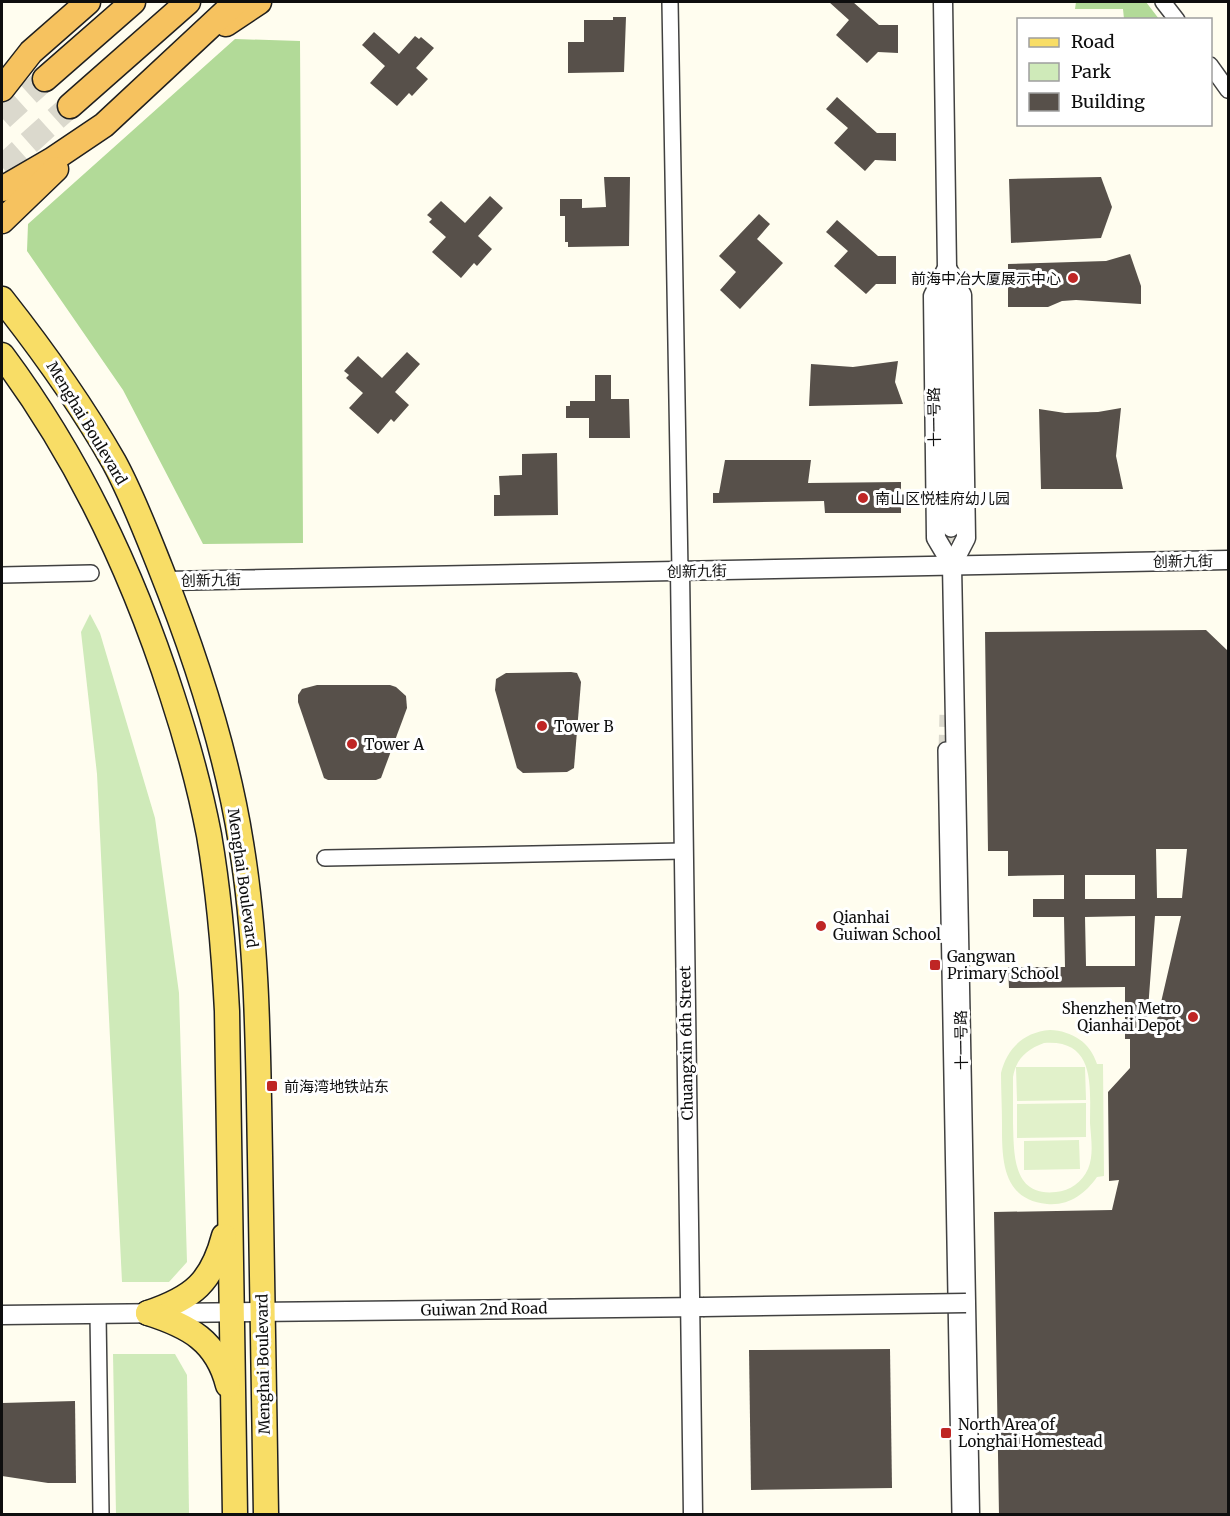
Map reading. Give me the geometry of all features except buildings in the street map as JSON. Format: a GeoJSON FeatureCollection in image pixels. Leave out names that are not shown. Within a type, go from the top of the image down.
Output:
{"type":"FeatureCollection","features":[{"type":"Feature","properties":{"kind":"highway"},"geometry":{"type":"LineString","coordinates":[[2,77],[88,2]]}},
{"type":"Feature","properties":{"kind":"highway"},"geometry":{"type":"LineString","coordinates":[[45,79],[133,2]]}},
{"type":"Feature","properties":{"kind":"highway"},"geometry":{"type":"LineString","coordinates":[[70,106],[188,2]]}},
{"type":"Feature","properties":{"kind":"highway"},"geometry":{"type":"LineString","coordinates":[[2,221],[236,2]]}},
{"type":"Feature","properties":{"kind":"highway"},"geometry":{"type":"LineString","coordinates":[[172,60],[259,2]]}},
{"type":"Feature","properties":{"kind":"highway"},"geometry":{"type":"LineString","coordinates":[[2,89],[30,52]]}},
{"type":"Feature","properties":{"kind":"highway"},"geometry":{"type":"LineString","coordinates":[[2,189],[52,160],[104,125]]}},
{"type":"Feature","properties":{"kind":"main road","name":"Menghai Boulevard"},"geometry":{"type":"LineString","coordinates":[[2,299],[37,342],[74,395],[115,465],[142,522],[188,635],[211,708],[231,790],[249,898],[254,953],[259,1078],[266,1515]]}},
{"type":"Feature","properties":{"kind":"main road","name":"Menghai Boulevard"},"geometry":{"type":"LineString","coordinates":[[2,355],[54,431],[96,507],[131,582],[162,664],[182,727],[209,835],[223,948],[227,1011],[235,1515]]}},
{"type":"Feature","properties":{"kind":"main road"},"geometry":{"type":"LineString","coordinates":[[148,1312],[184,1298],[202,1283],[211,1272],[220,1251],[230,1216]]}},
{"type":"Feature","properties":{"kind":"main road"},"geometry":{"type":"LineString","coordinates":[[148,1312],[186,1327],[210,1347],[220,1362],[232,1401]]}},
{"type":"Feature","properties":{"kind":"street"},"geometry":{"type":"LineString","coordinates":[[670,2],[680,571]]}},
{"type":"Feature","properties":{"kind":"street","name":"十一号路"},"geometry":{"type":"LineString","coordinates":[[943,2],[947,268],[933,296],[936,538],[952,565]]}},
{"type":"Feature","properties":{"kind":"street"},"geometry":{"type":"LineString","coordinates":[[1163,2],[1175,18]]}},
{"type":"Feature","properties":{"kind":"street"},"geometry":{"type":"LineString","coordinates":[[1212,68],[1228,90]]}},
{"type":"Feature","properties":{"kind":"street"},"geometry":{"type":"LineString","coordinates":[[947,268],[951,529]]}},
{"type":"Feature","properties":{"kind":"street","name":"十一号路"},"geometry":{"type":"LineString","coordinates":[[947,268],[962,295],[966,538],[952,565],[970,1515]]}},
{"type":"Feature","properties":{"kind":"street","name":"创新九街"},"geometry":{"type":"LineString","coordinates":[[166,581],[1228,560]]}},
{"type":"Feature","properties":{"kind":"street","name":"Chuangxin 6th Street"},"geometry":{"type":"LineString","coordinates":[[680,571],[683,851],[696,1307],[693,1515]]}},
{"type":"Feature","properties":{"kind":"street"},"geometry":{"type":"LineString","coordinates":[[2,575],[91,573]]}},
{"type":"Feature","properties":{"kind":"street"},"geometry":{"type":"LineString","coordinates":[[946,750],[960,1515]]}},
{"type":"Feature","properties":{"kind":"street"},"geometry":{"type":"LineString","coordinates":[[325,858],[683,851]]}},
{"type":"Feature","properties":{"kind":"street","name":"Guiwan 2nd Road"},"geometry":{"type":"LineString","coordinates":[[2,1316],[148,1312],[966,1303]]}},
{"type":"Feature","properties":{"kind":"street"},"geometry":{"type":"LineString","coordinates":[[98,1314],[101,1515]]}},
{"type":"Feature","properties":{"kind":"green space"},"geometry":{"type":"Polygon","coordinates":[[[1076,2],[1146,2],[1158,18],[1124,18],[1123,9],[1075,9],[1076,2]]]}},
{"type":"Feature","properties":{"kind":"green space"},"geometry":{"type":"Polygon","coordinates":[[[235,39],[300,41],[303,543],[203,544],[123,390],[27,251],[28,224],[235,39]]]}},
{"type":"Feature","properties":{"kind":"green space"},"geometry":{"type":"Polygon","coordinates":[[[90,614],[100,633],[155,818],[179,993],[187,1262],[169,1282],[122,1282],[97,774],[81,632],[90,614]]]}},
{"type":"Feature","properties":{"kind":"green space"},"geometry":{"type":"Polygon","coordinates":[[[1041,1031],[1058,1031],[1073,1035],[1090,1050],[1097,1064],[1103,1064],[1104,1176],[1097,1177],[1076,1198],[1055,1204],[1032,1201],[1021,1195],[1013,1186],[1004,1164],[1001,1073],[1012,1049],[1025,1038],[1041,1031]],[[1044,1043],[1032,1048],[1020,1060],[1013,1077],[1013,1135],[1018,1171],[1031,1188],[1042,1192],[1066,1190],[1075,1185],[1088,1169],[1091,1158],[1090,1095],[1086,1068],[1081,1057],[1073,1049],[1061,1044],[1044,1043]]]}},
{"type":"Feature","properties":{"kind":"green space"},"geometry":{"type":"Polygon","coordinates":[[[1016,1067],[1085,1067],[1086,1100],[1017,1101],[1016,1067]]]}},
{"type":"Feature","properties":{"kind":"green space"},"geometry":{"type":"Polygon","coordinates":[[[1086,1103],[1086,1137],[1017,1138],[1017,1104],[1086,1103]]]}},
{"type":"Feature","properties":{"kind":"green space"},"geometry":{"type":"Polygon","coordinates":[[[1079,1140],[1080,1169],[1024,1170],[1024,1141],[1079,1140]]]}},
{"type":"Feature","properties":{"kind":"green space"},"geometry":{"type":"Polygon","coordinates":[[[113,1354],[175,1354],[187,1375],[189,1514],[116,1514],[113,1354]]]}},
{"type":"Feature","properties":{"kind":"tunnel"},"geometry":{"type":"LineString","coordinates":[[2,118],[45,79]]}},
{"type":"Feature","properties":{"kind":"tunnel"},"geometry":{"type":"LineString","coordinates":[[2,167],[70,106]]}},
{"type":"Feature","properties":{"kind":"tunnel"},"geometry":{"type":"LineString","coordinates":[[950,565],[951,529]]}},
{"type":"Feature","properties":{"kind":"tunnel"},"geometry":{"type":"LineString","coordinates":[[946,750],[947,715]]}},
{"type":"Feature","properties":{"kind":"place","name":"前海中冶大厦展示中心"},"geometry":{"type":"Point","coordinates":[1073,278]}},
{"type":"Feature","properties":{"kind":"place","name":"南山区悦桂府幼儿园"},"geometry":{"type":"Point","coordinates":[863,498]}},
{"type":"Feature","properties":{"kind":"place","name":"Tower B"},"geometry":{"type":"Point","coordinates":[542,726]}},
{"type":"Feature","properties":{"kind":"place","name":"Tower A"},"geometry":{"type":"Point","coordinates":[352,744]}},
{"type":"Feature","properties":{"kind":"place","name":"Qianhai Guiwan School"},"geometry":{"type":"Point","coordinates":[821,926]}},
{"type":"Feature","properties":{"kind":"place","name":"Gangwan Primary School"},"geometry":{"type":"Point","coordinates":[935,965]}},
{"type":"Feature","properties":{"kind":"place","name":"Shenzhen Metro Qianhai Depot"},"geometry":{"type":"Point","coordinates":[1193,1017]}},
{"type":"Feature","properties":{"kind":"place","name":"前海湾地铁站东"},"geometry":{"type":"Point","coordinates":[272,1086]}},
{"type":"Feature","properties":{"kind":"place","name":"North Area of Longhai Homestead"},"geometry":{"type":"Point","coordinates":[946,1433]}}]}
